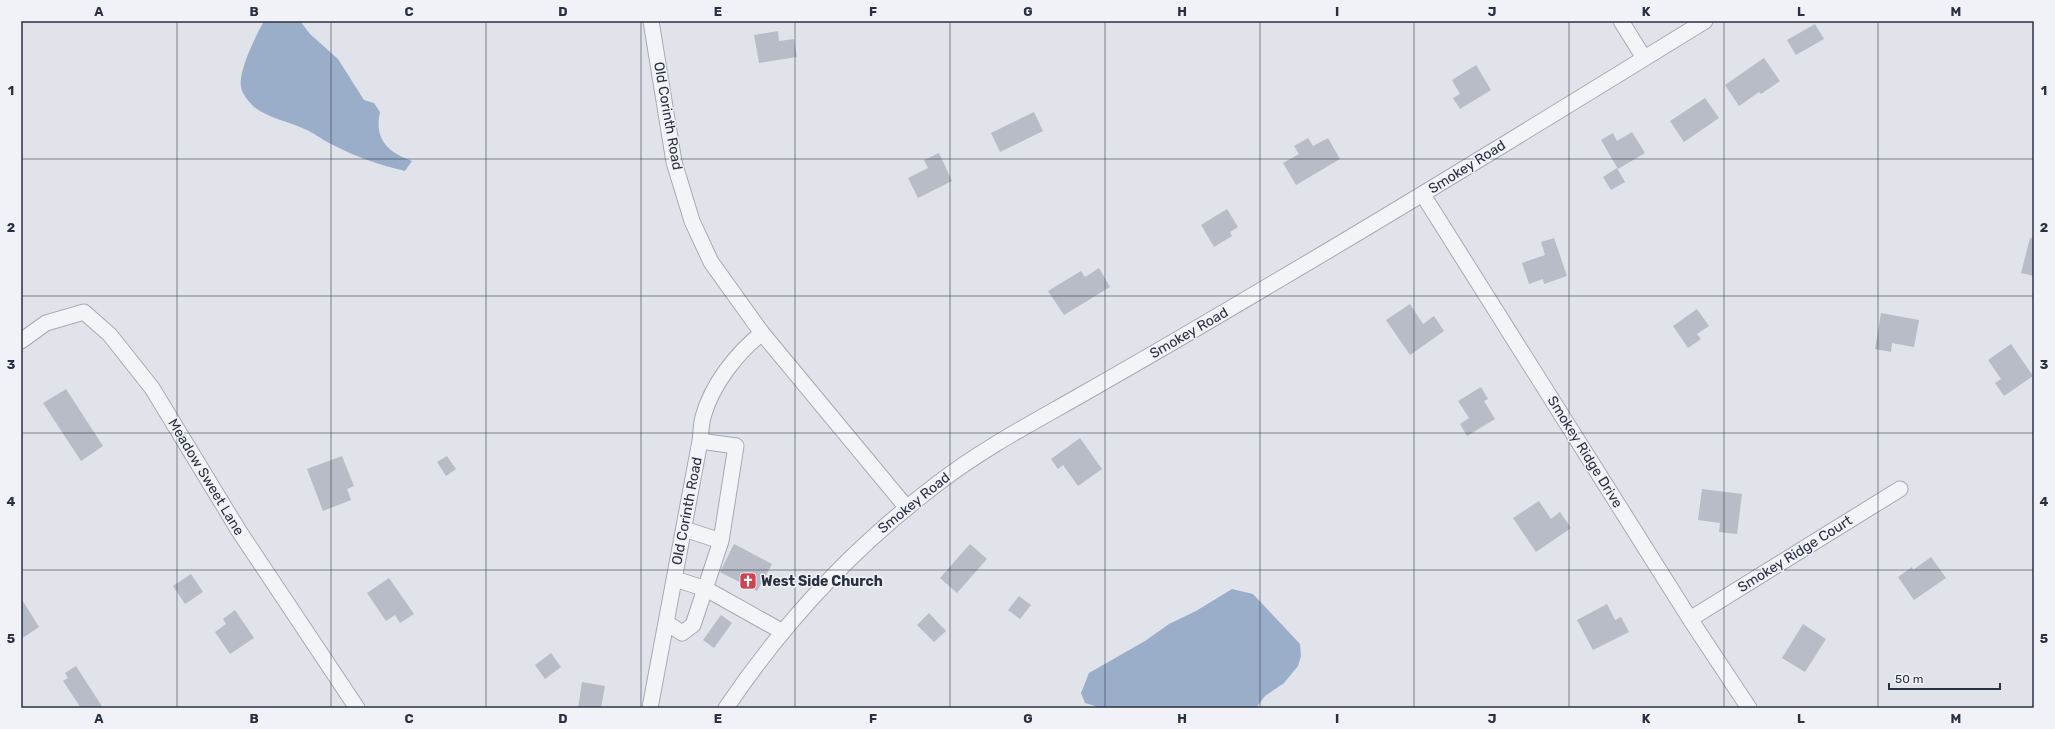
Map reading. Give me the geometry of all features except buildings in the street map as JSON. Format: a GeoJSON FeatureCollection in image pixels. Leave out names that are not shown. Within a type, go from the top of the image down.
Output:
{"type":"FeatureCollection","features":[{"type":"Feature","properties":{"kind":"street","name":"Old Corinth Road"},"geometry":{"type":"LineString","coordinates":[[651,21],[674,162],[692,221],[711,262],[762,333],[907,508]]}},
{"type":"Feature","properties":{"kind":"street"},"geometry":{"type":"LineString","coordinates":[[1621,21],[1644,58]]}},
{"type":"Feature","properties":{"kind":"street","name":"Smokey Road"},"geometry":{"type":"LineString","coordinates":[[726,708],[754,668],[783,632],[842,567],[907,508],[937,484],[1001,440],[1423,195],[1705,21]]}},
{"type":"Feature","properties":{"kind":"street","name":"Smokey Ridge Drive"},"geometry":{"type":"LineString","coordinates":[[1423,195],[1690,619],[1749,708]]}},
{"type":"Feature","properties":{"kind":"street","name":"Meadow Sweet Lane"},"geometry":{"type":"LineString","coordinates":[[21,340],[46,323],[84,312],[110,335],[152,388],[239,531],[357,708]]}},
{"type":"Feature","properties":{"kind":"street","name":"Old Corinth Road"},"geometry":{"type":"LineString","coordinates":[[650,708],[667,623],[703,417],[712,395],[733,362],[748,344],[762,333]]}},
{"type":"Feature","properties":{"kind":"street"},"geometry":{"type":"LineString","coordinates":[[667,623],[682,633],[693,625],[721,541],[736,446],[700,441]]}},
{"type":"Feature","properties":{"kind":"street","name":"Smokey Ridge Court"},"geometry":{"type":"LineString","coordinates":[[1690,619],[1900,489]]}},
{"type":"Feature","properties":{"kind":"street"},"geometry":{"type":"LineString","coordinates":[[684,529],[721,541]]}},
{"type":"Feature","properties":{"kind":"street"},"geometry":{"type":"LineString","coordinates":[[675,579],[706,588],[783,632]]}},
{"type":"Feature","properties":{"kind":"water"},"geometry":{"type":"Polygon","coordinates":[[[264,21],[300,21],[310,34],[338,59],[364,100],[374,103],[380,112],[379,130],[385,144],[396,153],[412,161],[405,171],[358,156],[307,130],[272,117],[252,105],[246,98],[241,87],[242,72],[248,54],[264,21]]]}},
{"type":"Feature","properties":{"kind":"water"},"geometry":{"type":"Polygon","coordinates":[[[1232,589],[1253,594],[1300,644],[1301,656],[1298,666],[1284,683],[1265,696],[1256,708],[1102,708],[1085,703],[1081,693],[1089,673],[1145,641],[1169,624],[1196,611],[1232,589]]]}},
{"type":"Feature","properties":{"kind":"place","name":"West Side Church"},"geometry":{"type":"Point","coordinates":[748,581]}}]}
